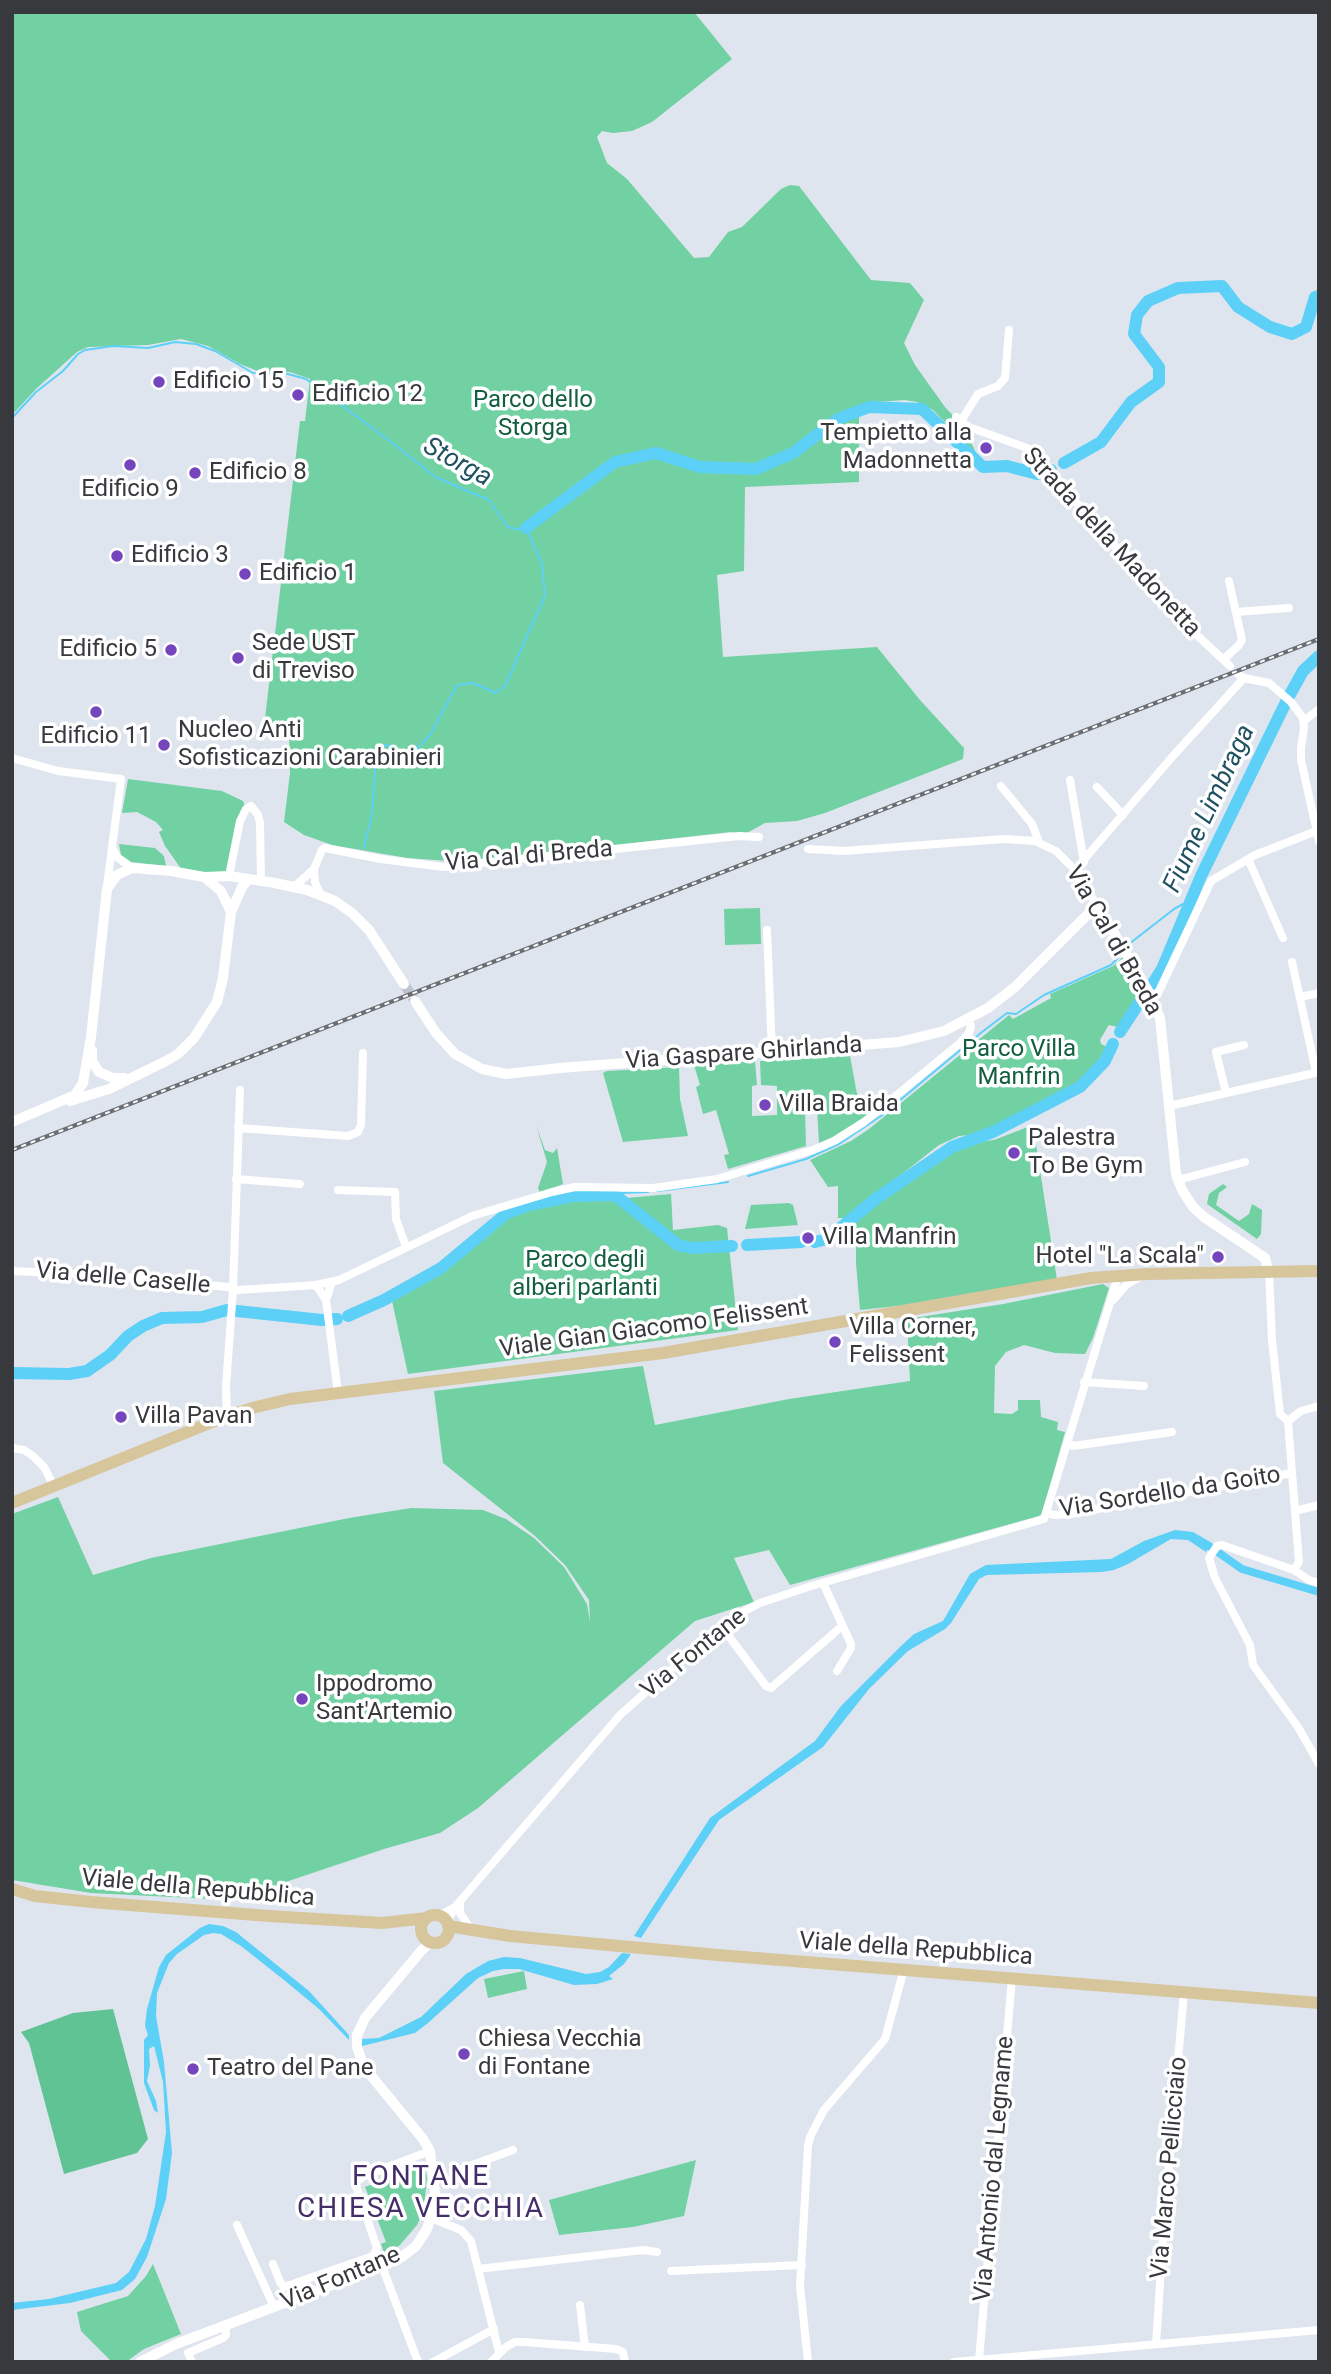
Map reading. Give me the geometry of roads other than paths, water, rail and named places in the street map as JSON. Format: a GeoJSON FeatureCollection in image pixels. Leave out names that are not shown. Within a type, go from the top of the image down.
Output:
{"type":"FeatureCollection","features":[{"type":"Feature","properties":{"kind":"main road","name":"Viale Gian Giacomo Felissent"},"geometry":{"type":"LineString","coordinates":[[12,1503],[227,1416],[271,1403],[663,1353],[1082,1279],[1147,1274],[1319,1271]]}},
{"type":"Feature","properties":{"kind":"main road","name":"Viale della Repubblica"},"geometry":{"type":"LineString","coordinates":[[12,1889],[35,1896],[91,1902],[382,1923],[442,1924],[510,1936]]}},
{"type":"Feature","properties":{"kind":"main road","name":"Viale della Repubblica"},"geometry":{"type":"LineString","coordinates":[[382,1923],[425,1941],[441,1942],[442,1924]]}},
{"type":"Feature","properties":{"kind":"main road"},"geometry":{"type":"LineString","coordinates":[[425,1941],[422,1924],[442,1924]]}},
{"type":"Feature","properties":{"kind":"main road","name":"Viale della Repubblica"},"geometry":{"type":"LineString","coordinates":[[442,1924],[510,1936],[760,1959],[1319,2003]]}},
{"type":"Feature","properties":{"kind":"street","name":"Strada della Madonetta"},"geometry":{"type":"LineString","coordinates":[[1009,330],[1005,378],[998,386],[978,394],[958,419],[970,427],[1027,448],[1104,533],[1156,597],[1227,662],[1242,640],[1229,581]]}},
{"type":"Feature","properties":{"kind":"street","name":"Strada della Madonetta"},"geometry":{"type":"LineString","coordinates":[[1236,612],[1289,608]]}},
{"type":"Feature","properties":{"kind":"street"},"geometry":{"type":"LineString","coordinates":[[1075,870],[1241,676],[1266,681],[1288,699],[1304,722]]}},
{"type":"Feature","properties":{"kind":"street"},"geometry":{"type":"LineString","coordinates":[[1319,709],[1304,722],[1300,753],[1319,841]]}},
{"type":"Feature","properties":{"kind":"street"},"geometry":{"type":"LineString","coordinates":[[12,758],[58,771],[121,779],[91,1037],[83,1083],[75,1094],[50,1107]]}},
{"type":"Feature","properties":{"kind":"street"},"geometry":{"type":"LineString","coordinates":[[1070,780],[1084,862]]}},
{"type":"Feature","properties":{"kind":"street","name":"Via Cal di Breda"},"geometry":{"type":"LineString","coordinates":[[1001,786],[1032,824],[1039,842],[1056,851],[1075,870],[1152,997],[1163,1029],[1178,1180],[1193,1208],[1265,1258],[1269,1272]]}},
{"type":"Feature","properties":{"kind":"street"},"geometry":{"type":"LineString","coordinates":[[1097,787],[1123,815]]}},
{"type":"Feature","properties":{"kind":"street"},"geometry":{"type":"LineString","coordinates":[[229,876],[240,821],[246,809],[251,806],[260,824],[261,882]]}},
{"type":"Feature","properties":{"kind":"street"},"geometry":{"type":"LineString","coordinates":[[1152,997],[1159,991],[1208,885],[1216,877],[1248,859],[1317,830]]}},
{"type":"Feature","properties":{"kind":"street","name":"Via Cal di Breda"},"geometry":{"type":"LineString","coordinates":[[294,887],[314,869],[321,850],[325,848],[443,867],[739,836],[759,837]]}},
{"type":"Feature","properties":{"kind":"street"},"geometry":{"type":"LineString","coordinates":[[808,849],[843,851],[1004,839],[1039,842]]}},
{"type":"Feature","properties":{"kind":"street"},"geometry":{"type":"LineString","coordinates":[[112,845],[117,857],[132,868]]}},
{"type":"Feature","properties":{"kind":"street"},"geometry":{"type":"LineString","coordinates":[[1248,859],[1283,938]]}},
{"type":"Feature","properties":{"kind":"street"},"geometry":{"type":"LineString","coordinates":[[107,889],[117,875],[132,868],[204,877],[229,876],[320,894],[343,906],[360,920],[404,984]]}},
{"type":"Feature","properties":{"kind":"street"},"geometry":{"type":"LineString","coordinates":[[314,869],[320,894]]}},
{"type":"Feature","properties":{"kind":"street"},"geometry":{"type":"LineString","coordinates":[[204,877],[221,891],[231,912]]}},
{"type":"Feature","properties":{"kind":"street"},"geometry":{"type":"LineString","coordinates":[[12,1122],[109,1088],[178,1054],[206,1021],[217,1002],[223,978],[231,912],[248,880]]}},
{"type":"Feature","properties":{"kind":"street","name":"Via Gaspare Ghirlanda"},"geometry":{"type":"LineString","coordinates":[[415,1001],[442,1042],[455,1054],[475,1066],[496,1073],[514,1074],[912,1040],[969,1023],[1002,998],[1069,935],[1100,913]]}},
{"type":"Feature","properties":{"kind":"street"},"geometry":{"type":"LineString","coordinates":[[767,930],[772,1052]]}},
{"type":"Feature","properties":{"kind":"street"},"geometry":{"type":"LineString","coordinates":[[1169,1105],[1317,1072],[1292,962]]}},
{"type":"Feature","properties":{"kind":"street"},"geometry":{"type":"LineString","coordinates":[[1300,997],[1319,993]]}},
{"type":"Feature","properties":{"kind":"street","name":"Via delle Caselle"},"geometry":{"type":"LineString","coordinates":[[12,1270],[101,1275],[228,1287],[233,1290],[332,1282],[481,1212],[552,1192],[575,1187],[653,1188],[710,1180],[783,1161],[813,1150],[834,1141],[878,1111],[960,1043],[969,1033],[969,1023]]}},
{"type":"Feature","properties":{"kind":"street"},"geometry":{"type":"LineString","coordinates":[[91,1037],[92,1061],[99,1072],[113,1079],[139,1074]]}},
{"type":"Feature","properties":{"kind":"street"},"geometry":{"type":"LineString","coordinates":[[1226,1093],[1216,1052],[1244,1045]]}},
{"type":"Feature","properties":{"kind":"street"},"geometry":{"type":"LineString","coordinates":[[238,1129],[348,1136],[358,1132],[361,1125],[363,1053]]}},
{"type":"Feature","properties":{"kind":"street"},"geometry":{"type":"LineString","coordinates":[[227,1416],[226,1387],[233,1290],[240,1090]]}},
{"type":"Feature","properties":{"kind":"street"},"geometry":{"type":"LineString","coordinates":[[1178,1180],[1244,1162]]}},
{"type":"Feature","properties":{"kind":"street"},"geometry":{"type":"LineString","coordinates":[[236,1179],[300,1184]]}},
{"type":"Feature","properties":{"kind":"street"},"geometry":{"type":"LineString","coordinates":[[338,1190],[395,1192],[396,1219],[406,1247]]}},
{"type":"Feature","properties":{"kind":"street"},"geometry":{"type":"LineString","coordinates":[[1252,1272],[1256,1261],[1253,1250]]}},
{"type":"Feature","properties":{"kind":"street"},"geometry":{"type":"LineString","coordinates":[[1269,1272],[1272,1340],[1280,1413],[1288,1421],[1293,1472],[1299,1562],[1294,1570]]}},
{"type":"Feature","properties":{"kind":"street"},"geometry":{"type":"LineString","coordinates":[[1110,1305],[1127,1284],[1147,1274]]}},
{"type":"Feature","properties":{"kind":"street"},"geometry":{"type":"LineString","coordinates":[[1048,1513],[1084,1382],[1118,1276]]}},
{"type":"Feature","properties":{"kind":"street"},"geometry":{"type":"LineString","coordinates":[[332,1282],[326,1300],[338,1393]]}},
{"type":"Feature","properties":{"kind":"street"},"geometry":{"type":"LineString","coordinates":[[316,1285],[326,1300]]}},
{"type":"Feature","properties":{"kind":"street"},"geometry":{"type":"LineString","coordinates":[[1084,1382],[1144,1386]]}},
{"type":"Feature","properties":{"kind":"street"},"geometry":{"type":"LineString","coordinates":[[1288,1421],[1301,1411],[1319,1406]]}},
{"type":"Feature","properties":{"kind":"street"},"geometry":{"type":"LineString","coordinates":[[1068,1443],[1073,1446],[1172,1432]]}},
{"type":"Feature","properties":{"kind":"street"},"geometry":{"type":"LineString","coordinates":[[12,1448],[24,1450],[33,1456],[44,1467],[54,1486]]}},
{"type":"Feature","properties":{"kind":"street","name":"Via Sordello da Goito"},"geometry":{"type":"LineString","coordinates":[[1048,1513],[1070,1514],[1293,1472]]}},
{"type":"Feature","properties":{"kind":"street"},"geometry":{"type":"LineString","coordinates":[[1295,1511],[1319,1505]]}},
{"type":"Feature","properties":{"kind":"street","name":"Via Fontane"},"geometry":{"type":"LineString","coordinates":[[442,1924],[620,1715],[739,1614],[760,1603],[823,1583],[1039,1522],[1048,1513]]}},
{"type":"Feature","properties":{"kind":"street"},"geometry":{"type":"LineString","coordinates":[[1319,1583],[1294,1570],[1228,1547],[1217,1546],[1209,1558],[1215,1578],[1250,1644],[1253,1665],[1298,1727],[1319,1764]]}},
{"type":"Feature","properties":{"kind":"street"},"geometry":{"type":"LineString","coordinates":[[823,1583],[851,1648],[837,1671]]}},
{"type":"Feature","properties":{"kind":"street"},"geometry":{"type":"LineString","coordinates":[[722,1627],[771,1689],[842,1626]]}},
{"type":"Feature","properties":{"kind":"street"},"geometry":{"type":"LineString","coordinates":[[457,1904],[465,1923],[472,1930]]}},
{"type":"Feature","properties":{"kind":"street","name":"Via Fontane"},"geometry":{"type":"LineString","coordinates":[[140,2362],[176,2344],[382,2266],[416,2246],[431,2218],[436,2201],[430,2151],[423,2138],[364,2067],[357,2047],[357,2035],[365,2018],[425,1941]]}},
{"type":"Feature","properties":{"kind":"street"},"geometry":{"type":"LineString","coordinates":[[808,2362],[800,2302],[807,2162],[811,2135],[824,2110],[885,2039],[904,1969]]}},
{"type":"Feature","properties":{"kind":"street","name":"Via Antonio dal Legname"},"geometry":{"type":"LineString","coordinates":[[979,2360],[1012,1978]]}},
{"type":"Feature","properties":{"kind":"street","name":"Via Marco Pellicciaio"},"geometry":{"type":"LineString","coordinates":[[1156,2344],[1184,1992]]}},
{"type":"Feature","properties":{"kind":"street"},"geometry":{"type":"LineString","coordinates":[[456,2171],[513,2150]]}},
{"type":"Feature","properties":{"kind":"street"},"geometry":{"type":"LineString","coordinates":[[273,2264],[284,2287],[373,2256],[377,2248],[354,2187],[356,2180],[430,2151]]}},
{"type":"Feature","properties":{"kind":"street"},"geometry":{"type":"LineString","coordinates":[[431,2218],[461,2230],[468,2236],[494,2329],[503,2349]]}},
{"type":"Feature","properties":{"kind":"street"},"geometry":{"type":"LineString","coordinates":[[237,2225],[274,2307]]}},
{"type":"Feature","properties":{"kind":"street"},"geometry":{"type":"LineString","coordinates":[[478,2269],[643,2250],[657,2252]]}},
{"type":"Feature","properties":{"kind":"street"},"geometry":{"type":"LineString","coordinates":[[349,2264],[353,2277]]}},
{"type":"Feature","properties":{"kind":"street"},"geometry":{"type":"LineString","coordinates":[[671,2271],[802,2265]]}},
{"type":"Feature","properties":{"kind":"street"},"geometry":{"type":"LineString","coordinates":[[382,2266],[418,2362]]}},
{"type":"Feature","properties":{"kind":"street"},"geometry":{"type":"LineString","coordinates":[[580,2305],[585,2347]]}},
{"type":"Feature","properties":{"kind":"street"},"geometry":{"type":"LineString","coordinates":[[176,2344],[190,2358],[223,2337],[226,2334],[226,2325]]}},
{"type":"Feature","properties":{"kind":"street"},"geometry":{"type":"LineString","coordinates":[[494,2329],[499,2336],[515,2342],[620,2350],[625,2356],[625,2362]]}},
{"type":"Feature","properties":{"kind":"street"},"geometry":{"type":"LineString","coordinates":[[433,2362],[494,2329]]}},
{"type":"Feature","properties":{"kind":"street"},"geometry":{"type":"LineString","coordinates":[[954,2362],[1319,2330]]}},
{"type":"Feature","properties":{"kind":"street"},"geometry":{"type":"LineString","coordinates":[[491,2362],[503,2349],[515,2342]]}},
{"type":"Feature","properties":{"kind":"water"},"geometry":{"type":"Polygon","coordinates":[[[1175,1530],[1193,1532],[1212,1543],[1206,1552],[1188,1540],[1171,1539],[1128,1564],[1102,1572],[987,1575],[979,1579],[951,1623],[908,1651],[869,1689],[823,1747],[719,1820],[641,1938],[634,1936],[710,1818],[815,1741],[841,1706],[901,1646],[914,1634],[943,1621],[970,1574],[986,1565],[1111,1559],[1144,1541],[1175,1530]]]}},
{"type":"Feature","properties":{"kind":"water"},"geometry":{"type":"Polygon","coordinates":[[[209,1924],[236,1932],[309,1991],[349,2035],[349,2040],[319,2009],[284,1980],[241,1946],[221,1934],[204,1935],[177,1954],[169,1963],[157,1993],[156,2016],[164,2062],[172,2153],[166,2199],[147,2257],[135,2279],[122,2290],[70,2303],[12,2310],[12,2303],[49,2299],[116,2283],[129,2272],[146,2239],[155,2206],[166,2132],[163,2082],[154,2046],[149,2049],[147,2081],[158,2113],[154,2110],[144,2083],[147,2009],[159,1967],[166,1955],[209,1924]]]}},
{"type":"Feature","properties":{"kind":"water"},"geometry":{"type":"Polygon","coordinates":[[[622,1953],[631,1954],[624,1964],[609,1976],[613,1979],[597,1984],[574,1985],[519,1969],[493,1971],[478,1978],[415,2033],[362,2046],[362,2039],[379,2038],[421,2017],[466,1974],[488,1961],[504,1957],[520,1958],[586,1974],[600,1972],[609,1967],[622,1953]]]}},
{"type":"Feature","properties":{"kind":"waterway"},"geometry":{"type":"LineString","coordinates":[[1064,463],[1101,442],[1131,402],[1159,382],[1159,367],[1134,334],[1137,315],[1148,301],[1178,288],[1222,286],[1238,307],[1270,327],[1292,334],[1306,327],[1315,297],[1319,296]]}},
{"type":"Feature","properties":{"kind":"waterway","name":"Storga"},"geometry":{"type":"LineString","coordinates":[[12,418],[36,392],[85,350],[113,346],[148,348],[175,342],[196,344],[215,351],[253,373],[288,374],[306,379],[435,477],[489,500],[508,527],[526,528],[542,564],[545,595],[505,686],[495,693],[473,683],[457,685],[430,735],[407,759],[388,745],[382,746],[376,758],[372,814],[364,848]]}},
{"type":"Feature","properties":{"kind":"waterway"},"geometry":{"type":"LineString","coordinates":[[526,528],[615,462],[656,453],[700,467],[756,469],[793,453],[838,419],[869,407],[922,409],[983,467],[1007,466],[1037,474],[1051,470]]}},
{"type":"Feature","properties":{"kind":"waterway","name":"Fiume Limbraga"},"geometry":{"type":"LineString","coordinates":[[1150,988],[1162,969],[1201,876],[1288,698],[1303,671],[1319,656]]}},
{"type":"Feature","properties":{"kind":"waterway"},"geometry":{"type":"LineString","coordinates":[[1129,944],[1174,909],[1194,898]]}},
{"type":"Feature","properties":{"kind":"waterway"},"geometry":{"type":"LineString","coordinates":[[748,1176],[806,1159],[839,1144],[881,1116],[1007,1013],[1016,1014],[1044,995],[1111,965],[1121,955]]}},
{"type":"Feature","properties":{"kind":"waterway","name":"Fiume Limbraga"},"geometry":{"type":"LineString","coordinates":[[1120,1032],[1143,997]]}},
{"type":"Feature","properties":{"kind":"waterway","name":"Fiume Limbraga"},"geometry":{"type":"LineString","coordinates":[[815,1242],[827,1239],[877,1198],[952,1147],[993,1132],[1080,1087],[1105,1061],[1113,1044]]}},
{"type":"Feature","properties":{"kind":"waterway"},"geometry":{"type":"LineString","coordinates":[[657,1191],[728,1182]]}},
{"type":"Feature","properties":{"kind":"waterway"},"geometry":{"type":"LineString","coordinates":[[615,1195],[648,1192]]}},
{"type":"Feature","properties":{"kind":"waterway","name":"Fiume Limbraga"},"geometry":{"type":"LineString","coordinates":[[348,1316],[384,1300],[441,1268],[507,1213],[529,1205],[573,1196],[615,1195],[678,1245],[692,1248],[732,1246]]}},
{"type":"Feature","properties":{"kind":"waterway","name":"Fiume Limbraga"},"geometry":{"type":"LineString","coordinates":[[747,1245],[801,1242]]}},
{"type":"Feature","properties":{"kind":"waterway","name":"Fiume Limbraga"},"geometry":{"type":"LineString","coordinates":[[12,1373],[69,1374],[87,1371],[110,1355],[128,1336],[162,1318],[202,1317],[227,1310],[322,1320],[337,1319]]}},
{"type":"Feature","properties":{"kind":"waterway"},"geometry":{"type":"LineString","coordinates":[[1209,1546],[1242,1569],[1319,1592]]}},
{"type":"Feature","properties":{"kind":"tunnel"},"geometry":{"type":"LineString","coordinates":[[404,984],[415,1001]]}},
{"type":"Feature","properties":{"kind":"railway"},"geometry":{"type":"LineString","coordinates":[[12,1150],[1319,639]]}},
{"type":"Feature","properties":{"kind":"place","name":"Edificio 15"},"geometry":{"type":"Point","coordinates":[159,382]}},
{"type":"Feature","properties":{"kind":"place","name":"Edificio 12"},"geometry":{"type":"Point","coordinates":[298,395]}},
{"type":"Feature","properties":{"kind":"place","name":"Tempietto alla Madonnetta"},"geometry":{"type":"Point","coordinates":[986,448]}},
{"type":"Feature","properties":{"kind":"place","name":"Edificio 9"},"geometry":{"type":"Point","coordinates":[130,465]}},
{"type":"Feature","properties":{"kind":"place","name":"Edificio 8"},"geometry":{"type":"Point","coordinates":[195,473]}},
{"type":"Feature","properties":{"kind":"place","name":"Edificio 3"},"geometry":{"type":"Point","coordinates":[117,556]}},
{"type":"Feature","properties":{"kind":"place","name":"Edificio 1"},"geometry":{"type":"Point","coordinates":[245,574]}},
{"type":"Feature","properties":{"kind":"place","name":"Edificio 5"},"geometry":{"type":"Point","coordinates":[171,650]}},
{"type":"Feature","properties":{"kind":"place","name":"Sede UST di Treviso"},"geometry":{"type":"Point","coordinates":[238,658]}},
{"type":"Feature","properties":{"kind":"place","name":"Edificio 11"},"geometry":{"type":"Point","coordinates":[96,712]}},
{"type":"Feature","properties":{"kind":"place","name":"Nucleo Anti Sofisticazioni Carabinieri"},"geometry":{"type":"Point","coordinates":[164,745]}},
{"type":"Feature","properties":{"kind":"place","name":"Villa Braida"},"geometry":{"type":"Point","coordinates":[765,1105]}},
{"type":"Feature","properties":{"kind":"place","name":"Palestra To Be Gym"},"geometry":{"type":"Point","coordinates":[1014,1153]}},
{"type":"Feature","properties":{"kind":"place","name":"Villa Manfrin"},"geometry":{"type":"Point","coordinates":[808,1238]}},
{"type":"Feature","properties":{"kind":"place","name":"Hotel \"La Scala\""},"geometry":{"type":"Point","coordinates":[1218,1257]}},
{"type":"Feature","properties":{"kind":"place","name":"Villa Corner, Felissent"},"geometry":{"type":"Point","coordinates":[835,1342]}},
{"type":"Feature","properties":{"kind":"place","name":"Villa Pavan"},"geometry":{"type":"Point","coordinates":[121,1417]}},
{"type":"Feature","properties":{"kind":"place","name":"Ippodromo Sant'Artemio"},"geometry":{"type":"Point","coordinates":[302,1699]}},
{"type":"Feature","properties":{"kind":"place","name":"Chiesa Vecchia di Fontane"},"geometry":{"type":"Point","coordinates":[464,2054]}},
{"type":"Feature","properties":{"kind":"place","name":"Teatro del Pane"},"geometry":{"type":"Point","coordinates":[193,2069]}},
{"type":"Feature","properties":{"kind":"district","name":"FONTANE CHIESA VECCHIA"},"geometry":{"type":"Point","coordinates":[421,2194]}},
{"type":"Feature","properties":{"kind":"park label","name":"Parco dello Storga"},"geometry":{"type":"Point","coordinates":[533,415]}},
{"type":"Feature","properties":{"kind":"park label","name":"Parco Villa Manfrin"},"geometry":{"type":"Point","coordinates":[1019,1064]}},
{"type":"Feature","properties":{"kind":"park label","name":"Parco degli alberi parlanti"},"geometry":{"type":"Point","coordinates":[585,1275]}}]}
